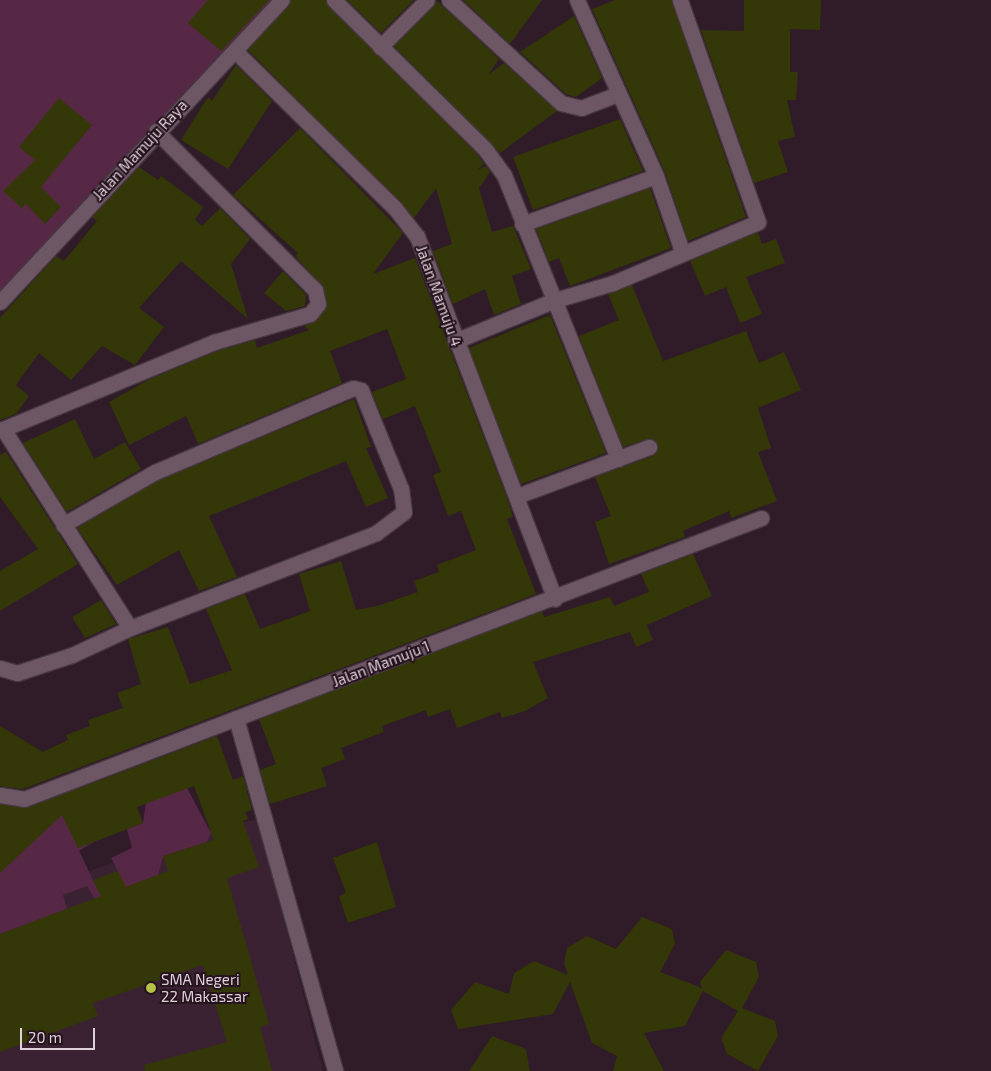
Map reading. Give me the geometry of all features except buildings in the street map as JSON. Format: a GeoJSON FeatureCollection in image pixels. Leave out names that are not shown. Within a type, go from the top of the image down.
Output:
{"type":"FeatureCollection","features":[{"type":"Feature","properties":{"kind":"street","name":"Jalan Mamuju Raya"},"geometry":{"type":"LineString","coordinates":[[0,302],[156,131],[282,0]]}},
{"type":"Feature","properties":{"kind":"street"},"geometry":{"type":"LineString","coordinates":[[334,0],[496,163],[555,300],[618,459]]}},
{"type":"Feature","properties":{"kind":"street"},"geometry":{"type":"LineString","coordinates":[[380,47],[427,0]]}},
{"type":"Feature","properties":{"kind":"street"},"geometry":{"type":"LineString","coordinates":[[449,0],[561,103],[581,108],[618,94]]}},
{"type":"Feature","properties":{"kind":"street"},"geometry":{"type":"LineString","coordinates":[[577,0],[656,176],[682,251]]}},
{"type":"Feature","properties":{"kind":"street"},"geometry":{"type":"LineString","coordinates":[[455,341],[555,300],[613,283],[758,218],[680,0]]}},
{"type":"Feature","properties":{"kind":"street","name":"Jalan Mamuju 4"},"geometry":{"type":"LineString","coordinates":[[235,51],[411,227],[423,248],[455,341],[517,496],[555,599]]}},
{"type":"Feature","properties":{"kind":"street"},"geometry":{"type":"LineString","coordinates":[[130,628],[1,428],[214,342],[310,314],[318,304],[315,290],[156,131]]}},
{"type":"Feature","properties":{"kind":"street"},"geometry":{"type":"LineString","coordinates":[[522,224],[656,176]]}},
{"type":"Feature","properties":{"kind":"street"},"geometry":{"type":"LineString","coordinates":[[0,668],[26,670],[72,655],[130,628],[394,524],[404,512],[401,489],[361,390],[353,388],[155,472],[63,525]]}},
{"type":"Feature","properties":{"kind":"street"},"geometry":{"type":"LineString","coordinates":[[517,496],[649,447]]}},
{"type":"Feature","properties":{"kind":"street","name":"Jalan Mamuju 1"},"geometry":{"type":"LineString","coordinates":[[0,796],[24,799],[555,599],[761,518]]}},
{"type":"Feature","properties":{"kind":"street"},"geometry":{"type":"LineString","coordinates":[[236,718],[335,1071]]}},
{"type":"Feature","properties":{"kind":"shaded area"},"geometry":{"type":"Polygon","coordinates":[[[0,0],[282,0],[0,302],[0,0]]]}},
{"type":"Feature","properties":{"kind":"shaded area"},"geometry":{"type":"Polygon","coordinates":[[[70,779],[84,790],[101,837],[79,851],[95,884],[119,873],[111,858],[132,848],[127,829],[143,823],[146,803],[187,788],[211,833],[207,842],[163,856],[158,875],[95,899],[87,886],[63,895],[67,909],[0,934],[0,873],[13,800],[70,779]]]}},
{"type":"Feature","properties":{"kind":"shaded area","name":"SMA Negeri 22 Makassar"},"geometry":{"type":"Polygon","coordinates":[[[258,819],[323,1071],[0,1071],[0,905],[186,835],[258,819]]]}},
{"type":"Feature","properties":{"kind":"place","name":"SMA Negeri 22 Makassar"},"geometry":{"type":"Point","coordinates":[151,988]}}]}
